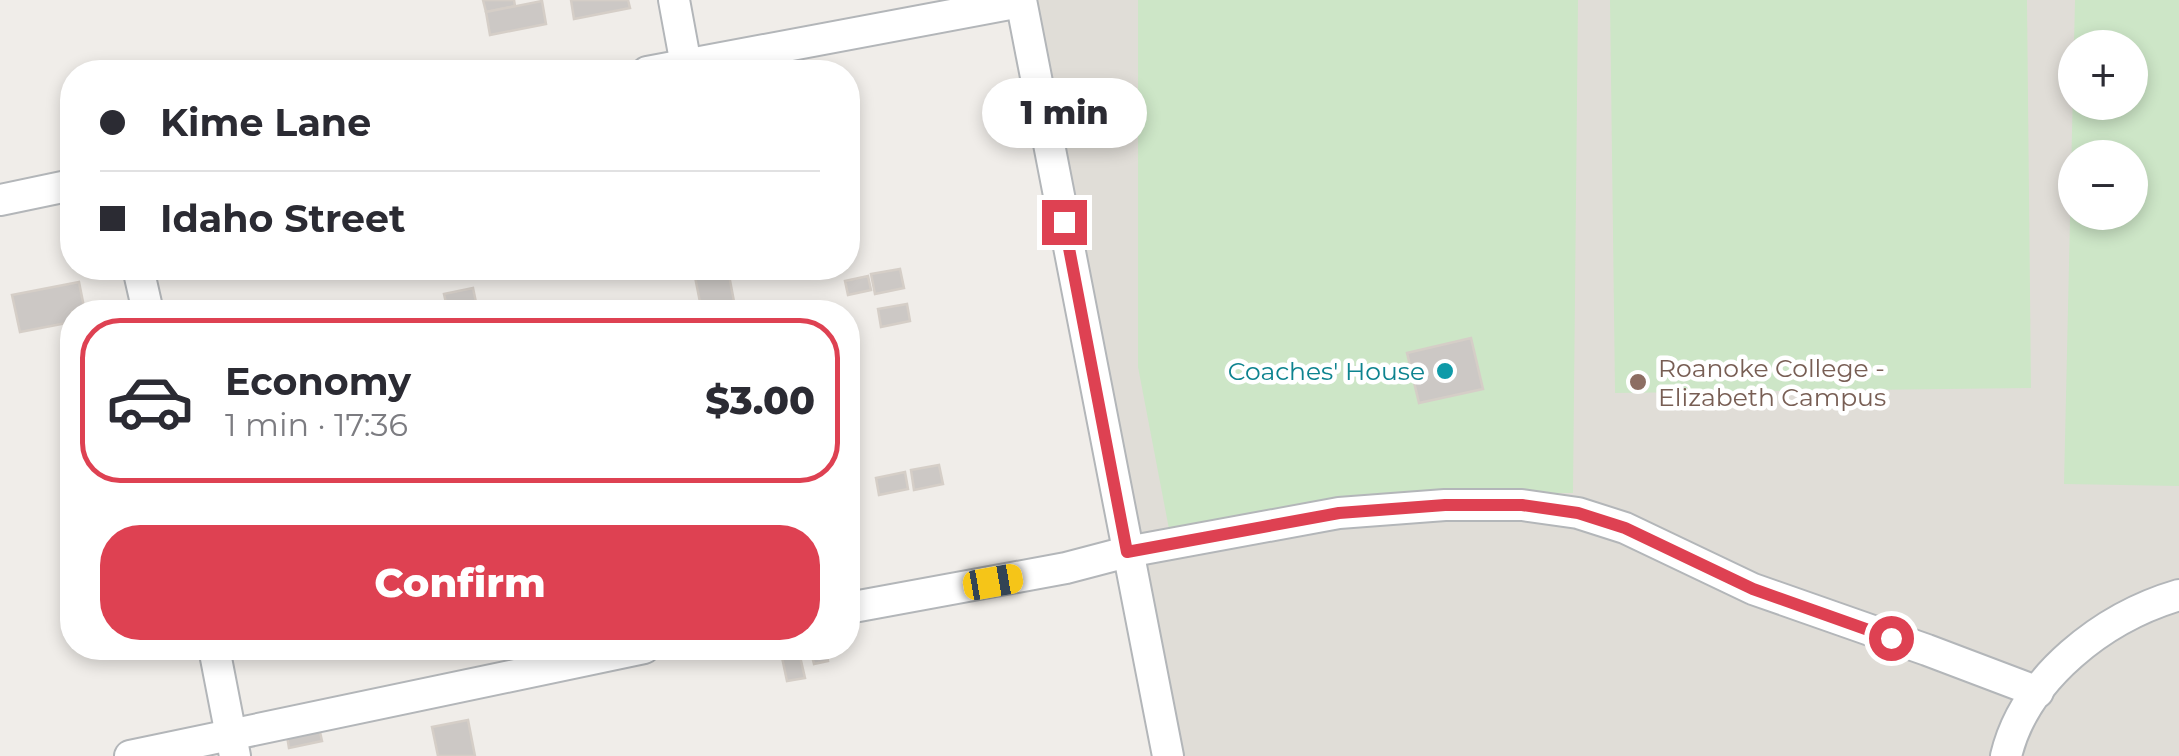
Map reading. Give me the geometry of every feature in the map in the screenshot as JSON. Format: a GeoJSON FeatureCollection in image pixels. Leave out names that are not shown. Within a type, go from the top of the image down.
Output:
{"type":"FeatureCollection","features":[{"type":"Feature","properties":{"kind":"street"},"geometry":{"type":"LineString","coordinates":[[674,0],[685,60]]}},
{"type":"Feature","properties":{"kind":"street"},"geometry":{"type":"LineString","coordinates":[[712,60],[1021,1],[1168,756]]}},
{"type":"Feature","properties":{"kind":"street"},"geometry":{"type":"LineString","coordinates":[[0,200],[60,188]]}},
{"type":"Feature","properties":{"kind":"street"},"geometry":{"type":"LineString","coordinates":[[860,606],[1339,513],[1445,505],[1522,505],[1578,513],[1625,528],[1753,589],[2038,692]]}},
{"type":"Feature","properties":{"kind":"street"},"geometry":{"type":"LineString","coordinates":[[2006,756],[2011,735],[2038,692],[2080,646],[2124,618],[2179,595]]}},
{"type":"Feature","properties":{"kind":"street"},"geometry":{"type":"LineString","coordinates":[[216,660],[233,746]]}},
{"type":"Feature","properties":{"kind":"street"},"geometry":{"type":"LineString","coordinates":[[130,756],[233,746],[594,660]]}},
{"type":"Feature","properties":{"kind":"shaded area","name":"Roanoke College - Elizabeth Campus"},"geometry":{"type":"Polygon","coordinates":[[[1028,0],[2179,0],[2179,756],[1168,756],[1028,0]]]}},
{"type":"Feature","properties":{"kind":"green space"},"geometry":{"type":"Polygon","coordinates":[[[1138,0],[1578,0],[1573,493],[1375,494],[1169,529],[1138,367],[1138,0]]]}},
{"type":"Feature","properties":{"kind":"green space"},"geometry":{"type":"Polygon","coordinates":[[[1610,0],[2027,0],[2031,388],[1615,393],[1610,0]]]}},
{"type":"Feature","properties":{"kind":"green space"},"geometry":{"type":"Polygon","coordinates":[[[2075,0],[2179,0],[2179,486],[2064,484],[2070,230],[2148,230],[2148,140],[2072,140],[2072,120],[2148,120],[2148,30],[2074,30],[2075,0]]]}},
{"type":"Feature","properties":{"kind":"building"},"geometry":{"type":"Polygon","coordinates":[[[483,0],[514,0],[515,6],[486,12],[483,0]]]}},
{"type":"Feature","properties":{"kind":"building"},"geometry":{"type":"Polygon","coordinates":[[[571,0],[628,0],[630,8],[574,19],[571,0]]]}},
{"type":"Feature","properties":{"kind":"building"},"geometry":{"type":"Polygon","coordinates":[[[542,1],[546,24],[490,35],[486,12],[542,1]]]}},
{"type":"Feature","properties":{"kind":"building"},"geometry":{"type":"Polygon","coordinates":[[[900,269],[904,288],[875,294],[871,274],[900,269]]]}},
{"type":"Feature","properties":{"kind":"building"},"geometry":{"type":"Polygon","coordinates":[[[868,276],[871,290],[848,295],[845,281],[868,276]]]}},
{"type":"Feature","properties":{"kind":"building"},"geometry":{"type":"Polygon","coordinates":[[[696,280],[730,280],[734,300],[700,300],[696,280]]]}},
{"type":"Feature","properties":{"kind":"building"},"geometry":{"type":"Polygon","coordinates":[[[79,282],[83,300],[60,300],[60,324],[20,332],[12,295],[79,282]]]}},
{"type":"Feature","properties":{"kind":"building"},"geometry":{"type":"Polygon","coordinates":[[[473,288],[476,300],[445,300],[444,294],[473,288]]]}},
{"type":"Feature","properties":{"kind":"building"},"geometry":{"type":"Polygon","coordinates":[[[907,304],[910,321],[881,327],[878,309],[907,304]]]}},
{"type":"Feature","properties":{"kind":"building","name":"Coaches' House"},"geometry":{"type":"Polygon","coordinates":[[[1471,338],[1483,389],[1419,403],[1407,353],[1471,338]]]}},
{"type":"Feature","properties":{"kind":"building"},"geometry":{"type":"Polygon","coordinates":[[[939,465],[943,484],[914,490],[911,470],[939,465]]]}},
{"type":"Feature","properties":{"kind":"building"},"geometry":{"type":"Polygon","coordinates":[[[905,472],[908,489],[879,495],[876,478],[905,472]]]}},
{"type":"Feature","properties":{"kind":"building"},"geometry":{"type":"Polygon","coordinates":[[[783,660],[801,660],[805,678],[787,681],[783,660]]]}},
{"type":"Feature","properties":{"kind":"building"},"geometry":{"type":"Polygon","coordinates":[[[468,720],[475,756],[438,756],[432,727],[468,720]]]}},
{"type":"Feature","properties":{"kind":"building"},"geometry":{"type":"Polygon","coordinates":[[[318,723],[322,741],[289,748],[286,730],[318,723]]]}},
{"type":"Feature","properties":{"kind":"place","name":"Coaches' House"},"geometry":{"type":"Point","coordinates":[1445,371]}},
{"type":"Feature","properties":{"kind":"place","name":"Roanoke College - Elizabeth Campus"},"geometry":{"type":"Point","coordinates":[1638,382]}},
{"type":"Feature","properties":{"kind":"route"},"geometry":{"type":"LineString","coordinates":[[1064,222],[1127,552],[1339,513],[1445,505],[1522,505],[1578,513],[1625,528],[1753,589],[1891,638]]}}]}
